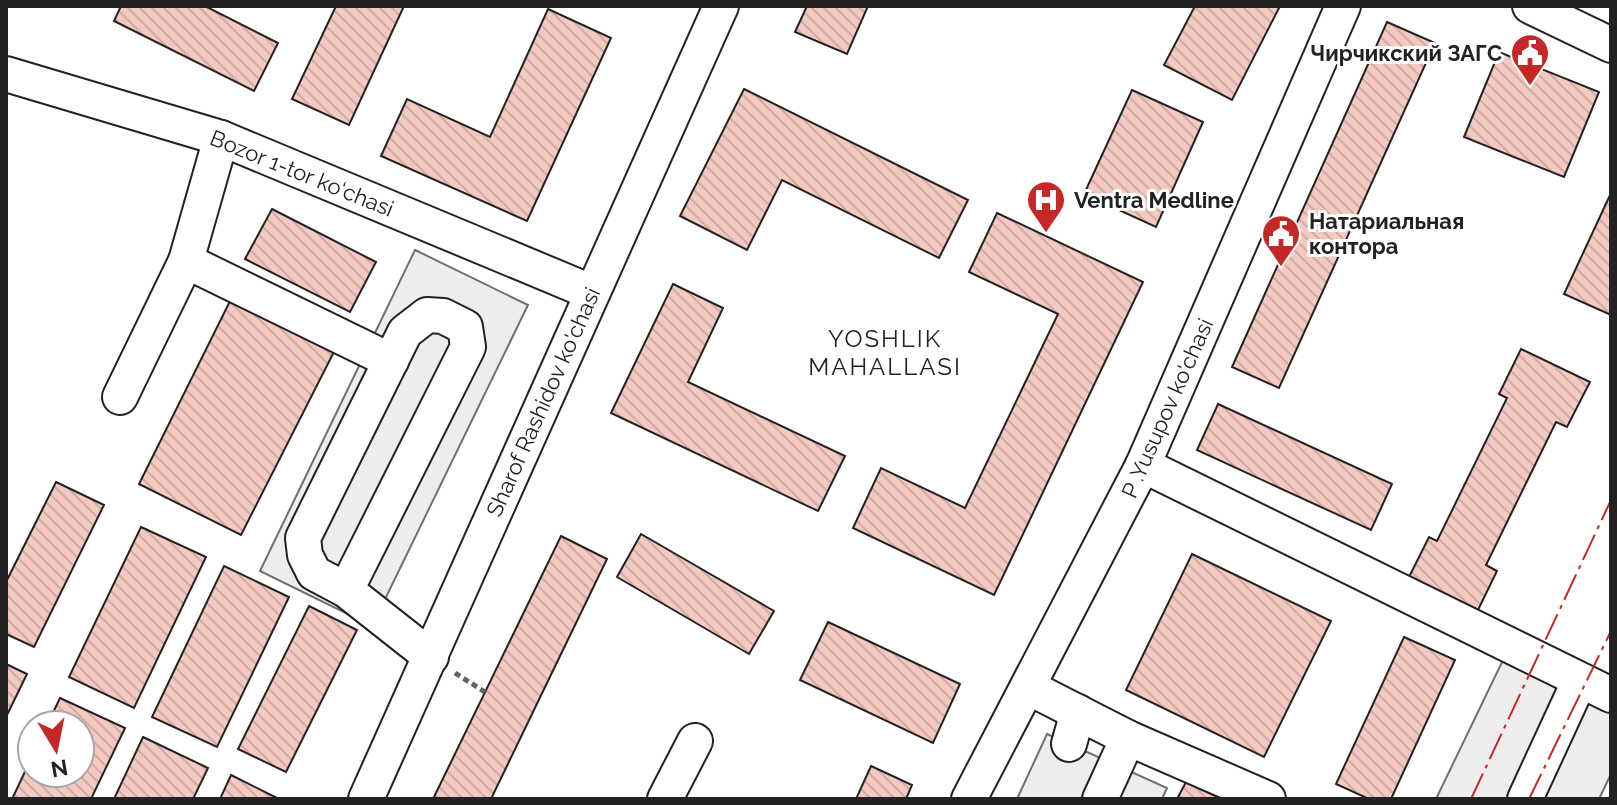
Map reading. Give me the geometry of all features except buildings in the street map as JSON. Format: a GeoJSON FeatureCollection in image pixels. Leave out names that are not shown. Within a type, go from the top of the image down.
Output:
{"type":"FeatureCollection","features":[{"type":"Feature","properties":{"kind":"street","name":"Sharof Rashidov ko'chasi"},"geometry":{"type":"LineString","coordinates":[[366,799],[721,6]]}},
{"type":"Feature","properties":{"kind":"street","name":"P .Yusupov ko'chasi"},"geometry":{"type":"LineString","coordinates":[[969,799],[1143,465],[1343,6]]}},
{"type":"Feature","properties":{"kind":"street"},"geometry":{"type":"LineString","coordinates":[[1530,6],[1611,45]]}},
{"type":"Feature","properties":{"kind":"street","name":"Bozor 1-tor ko‘chasi"},"geometry":{"type":"LineString","coordinates":[[6,74],[221,138],[591,292]]}},
{"type":"Feature","properties":{"kind":"street"},"geometry":{"type":"LineString","coordinates":[[120,397],[186,261],[221,138]]}},
{"type":"Feature","properties":{"kind":"street"},"geometry":{"type":"LineString","coordinates":[[186,261],[391,361]]}},
{"type":"Feature","properties":{"kind":"street"},"geometry":{"type":"LineString","coordinates":[[346,590],[468,347],[465,327],[443,316],[427,315],[405,332],[303,538],[305,555],[314,573],[346,590],[431,657]]}},
{"type":"Feature","properties":{"kind":"street"},"geometry":{"type":"LineString","coordinates":[[1143,465],[1579,682],[1611,695]]}},
{"type":"Feature","properties":{"kind":"street"},"geometry":{"type":"LineString","coordinates":[[1525,799],[1579,682]]}},
{"type":"Feature","properties":{"kind":"street"},"geometry":{"type":"LineString","coordinates":[[1028,687],[1074,728],[1128,738],[1268,799]]}},
{"type":"Feature","properties":{"kind":"street"},"geometry":{"type":"LineString","coordinates":[[1100,799],[1128,738]]}},
{"type":"Feature","properties":{"kind":"street"},"geometry":{"type":"LineString","coordinates":[[665,799],[695,741]]}},
{"type":"Feature","properties":{"kind":"shaded area"},"geometry":{"type":"Polygon","coordinates":[[[415,250],[528,305],[372,626],[260,571],[415,250]]]}},
{"type":"Feature","properties":{"kind":"shaded area"},"geometry":{"type":"Polygon","coordinates":[[[1516,633],[1611,678],[1611,774],[1599,799],[1436,799],[1516,633]]]}},
{"type":"Feature","properties":{"kind":"shaded area"},"geometry":{"type":"Polygon","coordinates":[[[1047,734],[1167,788],[1162,799],[1017,799],[1047,734]]]}},
{"type":"Feature","properties":{"kind":"power"},"geometry":{"type":"LineString","coordinates":[[1471,799],[1611,500]]}},
{"type":"Feature","properties":{"kind":"power"},"geometry":{"type":"LineString","coordinates":[[1529,799],[1611,631]]}},
{"type":"Feature","properties":{"kind":"place","name":"Чирчикский ЗАГС"},"geometry":{"type":"Point","coordinates":[1530,87]}},
{"type":"Feature","properties":{"kind":"place","name":"Ventra Medline"},"geometry":{"type":"Point","coordinates":[1046,234]}},
{"type":"Feature","properties":{"kind":"place","name":"Натариальная контора"},"geometry":{"type":"Point","coordinates":[1281,268]}},
{"type":"Feature","properties":{"kind":"district","name":"YOSHLIK MAHALLASI"},"geometry":{"type":"Point","coordinates":[885,352]}}]}
